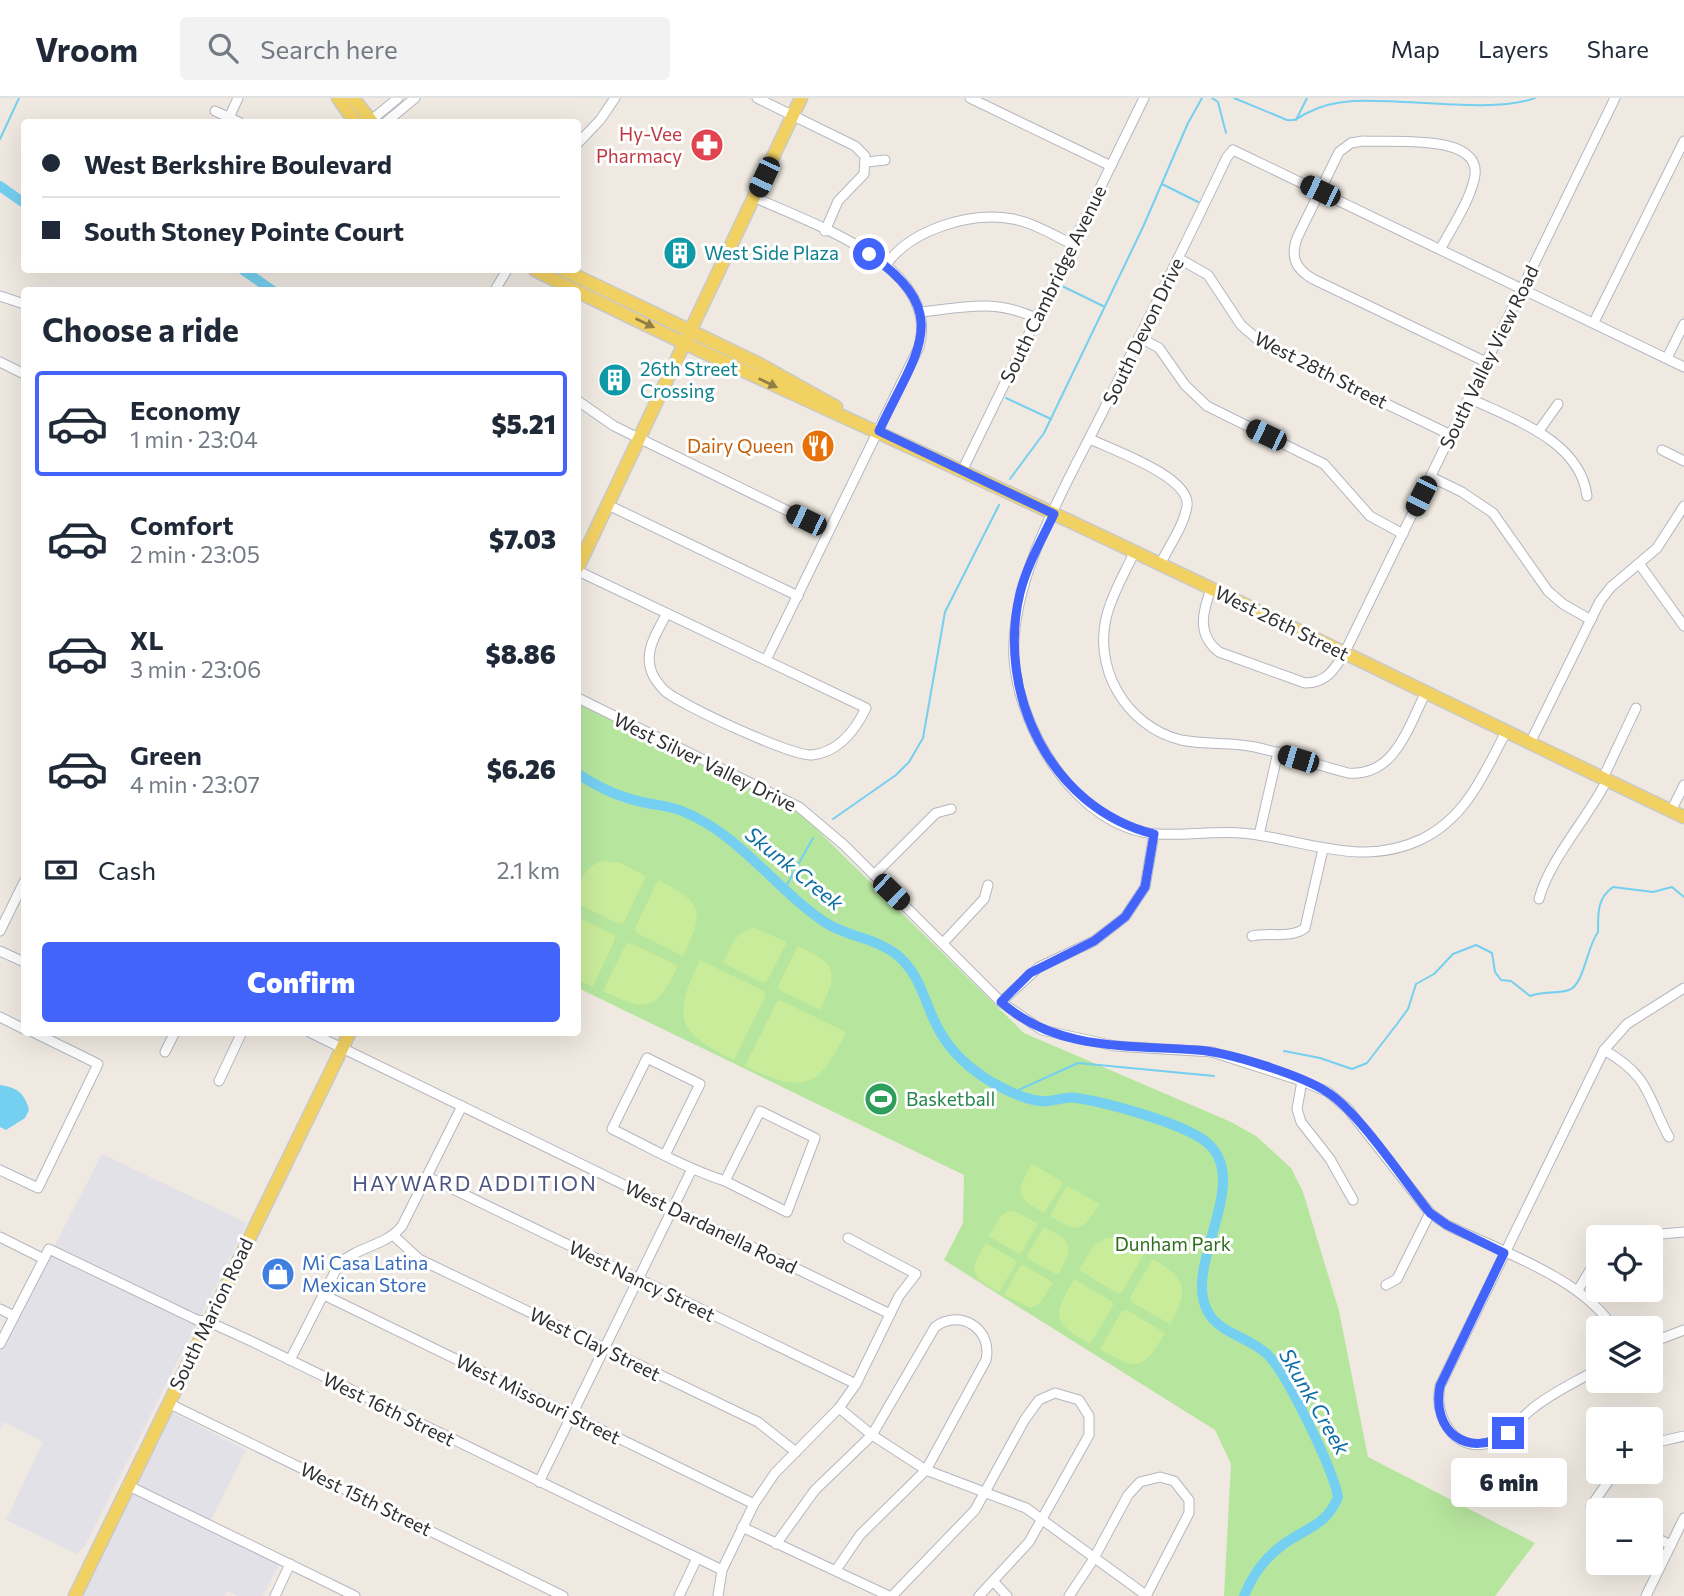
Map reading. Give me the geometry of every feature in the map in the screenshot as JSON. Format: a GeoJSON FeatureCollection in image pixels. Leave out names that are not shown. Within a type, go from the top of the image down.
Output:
{"type":"FeatureCollection","features":[{"type":"Feature","properties":{"kind":"main road"},"geometry":{"type":"LineString","coordinates":[[338,98],[353,119]]}},
{"type":"Feature","properties":{"kind":"main road"},"geometry":{"type":"LineString","coordinates":[[354,98],[369,119]]}},
{"type":"Feature","properties":{"kind":"main road"},"geometry":{"type":"LineString","coordinates":[[581,563],[801,98]]}},
{"type":"Feature","properties":{"kind":"main road","name":"West 26th Street"},"geometry":{"type":"LineString","coordinates":[[542,273],[574,287]]}},
{"type":"Feature","properties":{"kind":"main road"},"geometry":{"type":"LineString","coordinates":[[559,273],[609,291]]}},
{"type":"Feature","properties":{"kind":"main road","name":"West 26th Street"},"geometry":{"type":"LineString","coordinates":[[570,273],[609,291],[800,398],[879,431],[1684,817]]}},
{"type":"Feature","properties":{"kind":"main road","name":"West 26th Street"},"geometry":{"type":"LineString","coordinates":[[581,290],[688,337]]}},
{"type":"Feature","properties":{"kind":"main road","name":"South Marion Road"},"geometry":{"type":"LineString","coordinates":[[75,1596],[348,1036]]}},
{"type":"Feature","properties":{"kind":"main road"},"geometry":{"type":"LineString","coordinates":[[69,1596],[82,1581]]}},
{"type":"Feature","properties":{"kind":"street"},"geometry":{"type":"LineString","coordinates":[[215,111],[229,118],[238,98]]}},
{"type":"Feature","properties":{"kind":"street"},"geometry":{"type":"LineString","coordinates":[[374,119],[398,98]]}},
{"type":"Feature","properties":{"kind":"street"},"geometry":{"type":"LineString","coordinates":[[390,119],[415,98]]}},
{"type":"Feature","properties":{"kind":"street"},"geometry":{"type":"LineString","coordinates":[[581,140],[600,120],[615,98]]}},
{"type":"Feature","properties":{"kind":"street"},"geometry":{"type":"LineString","coordinates":[[757,98],[863,152],[867,162],[864,174],[838,201],[825,230]]}},
{"type":"Feature","properties":{"kind":"street"},"geometry":{"type":"LineString","coordinates":[[970,98],[1111,166]]}},
{"type":"Feature","properties":{"kind":"street","name":"South Cambridge Avenue"},"geometry":{"type":"LineString","coordinates":[[962,471],[1144,98]]}},
{"type":"Feature","properties":{"kind":"street","name":"South Valley View Road"},"geometry":{"type":"LineString","coordinates":[[1211,589],[1202,615],[1203,630],[1208,642],[1226,656],[1311,683],[1328,676],[1344,654],[1615,98]]}},
{"type":"Feature","properties":{"kind":"street"},"geometry":{"type":"LineString","coordinates":[[1594,323],[1684,141]]}},
{"type":"Feature","properties":{"kind":"street"},"geometry":{"type":"LineString","coordinates":[[1441,248],[1475,179],[1470,157],[1461,149],[1445,144],[1351,143],[1339,152],[1294,247],[1293,259],[1304,274],[1486,362]]}},
{"type":"Feature","properties":{"kind":"street","name":"South Devon Drive"},"geometry":{"type":"LineString","coordinates":[[1154,834],[1110,818],[1070,786],[1043,750],[1023,704],[1014,658],[1017,611],[1025,578],[1231,146],[1320,191]]}},
{"type":"Feature","properties":{"kind":"street"},"geometry":{"type":"LineString","coordinates":[[867,162],[885,160]]}},
{"type":"Feature","properties":{"kind":"street"},"geometry":{"type":"LineString","coordinates":[[1320,191],[1684,367]]}},
{"type":"Feature","properties":{"kind":"street"},"geometry":{"type":"LineString","coordinates":[[754,197],[825,230],[886,265],[912,292],[922,312],[919,347],[766,660]]}},
{"type":"Feature","properties":{"kind":"street"},"geometry":{"type":"LineString","coordinates":[[886,265],[901,247],[923,234],[992,217],[1023,221],[1073,244]]}},
{"type":"Feature","properties":{"kind":"street","name":"West 28th Street"},"geometry":{"type":"LineString","coordinates":[[1178,258],[1208,275],[1241,325],[1264,345],[1451,435]]}},
{"type":"Feature","properties":{"kind":"street"},"geometry":{"type":"LineString","coordinates":[[0,296],[21,303]]}},
{"type":"Feature","properties":{"kind":"street"},"geometry":{"type":"LineString","coordinates":[[922,312],[995,305],[1016,309],[1036,318]]}},
{"type":"Feature","properties":{"kind":"street"},"geometry":{"type":"LineString","coordinates":[[1667,358],[1684,324]]}},
{"type":"Feature","properties":{"kind":"street"},"geometry":{"type":"LineString","coordinates":[[1139,337],[1159,348],[1185,385],[1207,405],[1324,464],[1370,516],[1402,534]]}},
{"type":"Feature","properties":{"kind":"street"},"geometry":{"type":"LineString","coordinates":[[0,362],[21,372]]}},
{"type":"Feature","properties":{"kind":"street"},"geometry":{"type":"LineString","coordinates":[[1469,398],[1555,442],[1584,481],[1587,496]]}},
{"type":"Feature","properties":{"kind":"street"},"geometry":{"type":"LineString","coordinates":[[581,403],[614,426],[639,439],[830,531]]}},
{"type":"Feature","properties":{"kind":"street"},"geometry":{"type":"LineString","coordinates":[[1538,432],[1558,404]]}},
{"type":"Feature","properties":{"kind":"street"},"geometry":{"type":"LineString","coordinates":[[1090,439],[1171,479],[1183,488],[1187,501],[1185,513],[1160,565]]}},
{"type":"Feature","properties":{"kind":"street"},"geometry":{"type":"LineString","coordinates":[[1662,450],[1684,461]]}},
{"type":"Feature","properties":{"kind":"street"},"geometry":{"type":"LineString","coordinates":[[1431,477],[1462,492],[1493,513],[1548,591],[1563,604],[1591,620]]}},
{"type":"Feature","properties":{"kind":"street"},"geometry":{"type":"LineString","coordinates":[[608,505],[798,596]]}},
{"type":"Feature","properties":{"kind":"street"},"geometry":{"type":"LineString","coordinates":[[1530,743],[1591,620],[1611,587],[1640,565],[1667,535],[1684,506]]}},
{"type":"Feature","properties":{"kind":"street"},"geometry":{"type":"LineString","coordinates":[[1135,553],[1108,610],[1104,642],[1107,668],[1124,703],[1149,727],[1181,740],[1252,746],[1348,773],[1371,772],[1393,757],[1426,692]]}},
{"type":"Feature","properties":{"kind":"street"},"geometry":{"type":"LineString","coordinates":[[1640,565],[1684,626]]}},
{"type":"Feature","properties":{"kind":"street"},"geometry":{"type":"LineString","coordinates":[[581,570],[866,708],[853,732],[832,748],[811,755],[785,750],[676,698],[657,682],[651,671],[649,653],[667,613]]}},
{"type":"Feature","properties":{"kind":"street","name":"West Silver Valley Drive"},"geometry":{"type":"LineString","coordinates":[[581,699],[799,807],[817,820],[1001,1002],[1033,1026],[1060,1037],[1115,1046],[1212,1052],[1328,1092],[1343,1104],[1430,1213],[1447,1225],[1578,1290],[1598,1306],[1605,1316]]}},
{"type":"Feature","properties":{"kind":"street"},"geometry":{"type":"LineString","coordinates":[[1538,899],[1548,875],[1582,826],[1636,708]]}},
{"type":"Feature","properties":{"kind":"street"},"geometry":{"type":"LineString","coordinates":[[1001,1002],[1030,973],[1094,941],[1125,917],[1145,887],[1154,834],[1209,831],[1259,835],[1348,854],[1399,848],[1432,833],[1465,805],[1506,732]]}},
{"type":"Feature","properties":{"kind":"street"},"geometry":{"type":"LineString","coordinates":[[1259,835],[1278,752]]}},
{"type":"Feature","properties":{"kind":"street"},"geometry":{"type":"LineString","coordinates":[[1671,811],[1684,785]]}},
{"type":"Feature","properties":{"kind":"street"},"geometry":{"type":"LineString","coordinates":[[874,876],[936,813],[951,809]]}},
{"type":"Feature","properties":{"kind":"street"},"geometry":{"type":"LineString","coordinates":[[1252,936],[1297,933],[1305,928],[1323,849]]}},
{"type":"Feature","properties":{"kind":"street"},"geometry":{"type":"LineString","coordinates":[[943,943],[984,899],[988,885]]}},
{"type":"Feature","properties":{"kind":"street"},"geometry":{"type":"LineString","coordinates":[[0,931],[21,896]]}},
{"type":"Feature","properties":{"kind":"street"},"geometry":{"type":"LineString","coordinates":[[0,951],[21,961]]}},
{"type":"Feature","properties":{"kind":"street"},"geometry":{"type":"LineString","coordinates":[[1586,1376],[1540,1403],[1495,1441],[1469,1443],[1444,1426],[1438,1411],[1440,1386],[1605,1050],[1627,1024],[1684,988]]}},
{"type":"Feature","properties":{"kind":"street"},"geometry":{"type":"LineString","coordinates":[[0,1017],[21,1028]]}},
{"type":"Feature","properties":{"kind":"street"},"geometry":{"type":"LineString","coordinates":[[0,1170],[38,1188],[98,1064],[41,1036]]}},
{"type":"Feature","properties":{"kind":"street"},"geometry":{"type":"LineString","coordinates":[[166,1052],[172,1036]]}},
{"type":"Feature","properties":{"kind":"street"},"geometry":{"type":"LineString","coordinates":[[219,1081],[240,1036]]}},
{"type":"Feature","properties":{"kind":"street","name":"West Dardanella Road"},"geometry":{"type":"LineString","coordinates":[[317,1036],[890,1314]]}},
{"type":"Feature","properties":{"kind":"street"},"geometry":{"type":"LineString","coordinates":[[1605,1050],[1641,1078],[1669,1137]]}},
{"type":"Feature","properties":{"kind":"street"},"geometry":{"type":"LineString","coordinates":[[665,1156],[700,1084],[647,1058],[612,1129],[665,1156],[692,1169],[725,1181],[787,1212],[815,1138],[760,1111],[725,1181]]}},
{"type":"Feature","properties":{"kind":"street"},"geometry":{"type":"LineString","coordinates":[[1302,1081],[1297,1100],[1301,1122],[1330,1159],[1353,1200]]}},
{"type":"Feature","properties":{"kind":"street"},"geometry":{"type":"LineString","coordinates":[[290,1360],[322,1294],[342,1261],[394,1236],[409,1216],[462,1106]]}},
{"type":"Feature","properties":{"kind":"street"},"geometry":{"type":"LineString","coordinates":[[539,1482],[692,1169]]}},
{"type":"Feature","properties":{"kind":"street","name":"West Nancy Street"},"geometry":{"type":"LineString","coordinates":[[428,1177],[856,1384]]}},
{"type":"Feature","properties":{"kind":"street"},"geometry":{"type":"LineString","coordinates":[[1386,1285],[1397,1279],[1430,1213]]}},
{"type":"Feature","properties":{"kind":"street"},"geometry":{"type":"LineString","coordinates":[[1663,1234],[1684,1232]]}},
{"type":"Feature","properties":{"kind":"street","name":"West Clay Street"},"geometry":{"type":"LineString","coordinates":[[394,1236],[419,1259],[758,1422],[796,1451]]}},
{"type":"Feature","properties":{"kind":"street"},"geometry":{"type":"LineString","coordinates":[[0,1237],[42,1258],[0,1344]]}},
{"type":"Feature","properties":{"kind":"street"},"geometry":{"type":"LineString","coordinates":[[719,1596],[722,1570],[754,1504],[775,1474],[839,1408],[856,1384],[890,1314],[906,1285],[916,1275],[848,1238]]}},
{"type":"Feature","properties":{"kind":"street","name":"West 16th Street"},"geometry":{"type":"LineString","coordinates":[[42,1258],[48,1249],[197,1320],[207,1321],[722,1570]]}},
{"type":"Feature","properties":{"kind":"street"},"geometry":{"type":"LineString","coordinates":[[1578,1290],[1586,1277]]}},
{"type":"Feature","properties":{"kind":"street","name":"West Missouri Street"},"geometry":{"type":"LineString","coordinates":[[322,1294],[754,1504]]}},
{"type":"Feature","properties":{"kind":"street"},"geometry":{"type":"LineString","coordinates":[[0,1309],[14,1316]]}},
{"type":"Feature","properties":{"kind":"street"},"geometry":{"type":"LineString","coordinates":[[776,1544],[816,1490],[873,1435],[935,1327],[953,1320],[972,1324],[985,1339],[986,1360],[926,1470],[860,1535],[836,1570]]}},
{"type":"Feature","properties":{"kind":"street"},"geometry":{"type":"LineString","coordinates":[[1663,1338],[1684,1330]]}},
{"type":"Feature","properties":{"kind":"street"},"geometry":{"type":"LineString","coordinates":[[742,1527],[890,1596],[967,1520],[1035,1403],[1055,1393],[1075,1397],[1090,1416],[1089,1435],[1043,1520],[1021,1553],[979,1596]]}},
{"type":"Feature","properties":{"kind":"street","name":"West 15th Street"},"geometry":{"type":"LineString","coordinates":[[168,1403],[563,1596]]}},
{"type":"Feature","properties":{"kind":"street"},"geometry":{"type":"LineString","coordinates":[[839,1408],[873,1435],[926,1470],[1018,1503],[1093,1560],[1146,1596],[1188,1519],[1189,1500],[1174,1481],[1150,1478],[1136,1485],[1093,1560],[1069,1596]]}},
{"type":"Feature","properties":{"kind":"street"},"geometry":{"type":"LineString","coordinates":[[1663,1441],[1684,1436]]}},
{"type":"Feature","properties":{"kind":"street"},"geometry":{"type":"LineString","coordinates":[[127,1485],[355,1596]]}},
{"type":"Feature","properties":{"kind":"street"},"geometry":{"type":"LineString","coordinates":[[1646,1596],[1684,1518]]}},
{"type":"Feature","properties":{"kind":"street"},"geometry":{"type":"LineString","coordinates":[[1663,1541],[1671,1545]]}},
{"type":"Feature","properties":{"kind":"street"},"geometry":{"type":"LineString","coordinates":[[679,1596],[697,1558]]}},
{"type":"Feature","properties":{"kind":"street"},"geometry":{"type":"LineString","coordinates":[[275,1596],[290,1564]]}},
{"type":"Feature","properties":{"kind":"street"},"geometry":{"type":"LineString","coordinates":[[994,1582],[1006,1596]]}},
{"type":"Feature","properties":{"kind":"shaded area"},"geometry":{"type":"Polygon","coordinates":[[[102,1154],[247,1223],[85,1546],[77,1554],[6,1520],[43,1442],[4,1422],[0,1430],[0,1351],[102,1154]]]}},
{"type":"Feature","properties":{"kind":"shaded area"},"geometry":{"type":"Polygon","coordinates":[[[167,1410],[246,1450],[211,1520],[283,1556],[263,1596],[238,1596],[227,1591],[224,1596],[78,1596],[167,1410]]]}},
{"type":"Feature","properties":{"kind":"green space","name":"Dunham Park"},"geometry":{"type":"Polygon","coordinates":[[[581,705],[798,811],[1024,1033],[1231,1122],[1256,1136],[1291,1168],[1303,1192],[1339,1311],[1368,1457],[1535,1543],[1495,1596],[1224,1596],[1231,1464],[1215,1430],[944,1260],[963,1223],[964,1175],[581,989],[581,705]]]}},
{"type":"Feature","properties":{"kind":"green space"},"geometry":{"type":"Polygon","coordinates":[[[602,861],[620,863],[646,876],[624,922],[619,924],[581,905],[582,878],[595,864],[602,861]]]}},
{"type":"Feature","properties":{"kind":"green space"},"geometry":{"type":"Polygon","coordinates":[[[658,880],[684,895],[696,909],[695,928],[683,956],[637,933],[635,928],[658,880]]]}},
{"type":"Feature","properties":{"kind":"green space"},"geometry":{"type":"Polygon","coordinates":[[[581,918],[614,935],[615,939],[593,987],[581,981],[581,918]]]}},
{"type":"Feature","properties":{"kind":"green space"},"geometry":{"type":"Polygon","coordinates":[[[754,928],[787,942],[767,981],[763,983],[723,963],[738,936],[754,928]]]}},
{"type":"Feature","properties":{"kind":"green space"},"geometry":{"type":"Polygon","coordinates":[[[630,943],[678,966],[663,992],[649,1004],[631,1003],[603,991],[626,944],[630,943]]]}},
{"type":"Feature","properties":{"kind":"green space"},"geometry":{"type":"Polygon","coordinates":[[[798,946],[821,959],[831,970],[830,986],[820,1010],[779,990],[778,986],[798,946]]]}},
{"type":"Feature","properties":{"kind":"green space"},"geometry":{"type":"Polygon","coordinates":[[[700,960],[764,991],[766,995],[734,1060],[700,1041],[685,1021],[685,996],[700,960]]]}},
{"type":"Feature","properties":{"kind":"green space"},"geometry":{"type":"Polygon","coordinates":[[[780,1000],[846,1032],[827,1066],[807,1081],[781,1081],[745,1066],[780,1000]]]}},
{"type":"Feature","properties":{"kind":"green space","name":"Basketball"},"geometry":{"type":"Polygon","coordinates":[[[880,1085],[893,1091],[883,1113],[869,1106],[880,1085]]]}},
{"type":"Feature","properties":{"kind":"green space"},"geometry":{"type":"Polygon","coordinates":[[[1032,1164],[1061,1181],[1062,1185],[1044,1213],[1028,1203],[1021,1193],[1023,1181],[1032,1164]]]}},
{"type":"Feature","properties":{"kind":"green space"},"geometry":{"type":"Polygon","coordinates":[[[1066,1187],[1099,1204],[1088,1220],[1079,1227],[1067,1225],[1050,1216],[1066,1187]]]}},
{"type":"Feature","properties":{"kind":"green space"},"geometry":{"type":"Polygon","coordinates":[[[1008,1211],[1017,1212],[1038,1224],[1021,1253],[989,1236],[1000,1217],[1008,1211]]]}},
{"type":"Feature","properties":{"kind":"green space"},"geometry":{"type":"Polygon","coordinates":[[[1044,1227],[1061,1237],[1068,1246],[1067,1257],[1058,1275],[1028,1259],[1027,1255],[1044,1227]]]}},
{"type":"Feature","properties":{"kind":"green space"},"geometry":{"type":"Polygon","coordinates":[[[1105,1238],[1117,1238],[1144,1254],[1122,1292],[1117,1293],[1079,1270],[1093,1246],[1105,1238]]]}},
{"type":"Feature","properties":{"kind":"green space"},"geometry":{"type":"Polygon","coordinates":[[[986,1243],[1015,1260],[1016,1264],[999,1292],[982,1281],[975,1272],[977,1260],[986,1243]]]}},
{"type":"Feature","properties":{"kind":"green space"},"geometry":{"type":"Polygon","coordinates":[[[1153,1259],[1173,1273],[1181,1286],[1180,1302],[1170,1324],[1131,1302],[1130,1297],[1153,1259]]]}},
{"type":"Feature","properties":{"kind":"green space"},"geometry":{"type":"Polygon","coordinates":[[[1024,1265],[1053,1283],[1040,1303],[1031,1308],[1004,1295],[1020,1266],[1024,1265]]]}},
{"type":"Feature","properties":{"kind":"green space"},"geometry":{"type":"Polygon","coordinates":[[[1074,1279],[1113,1302],[1090,1344],[1068,1330],[1059,1318],[1062,1302],[1074,1279]]]}},
{"type":"Feature","properties":{"kind":"green space"},"geometry":{"type":"Polygon","coordinates":[[[1127,1310],[1165,1333],[1151,1355],[1138,1364],[1123,1361],[1100,1349],[1122,1311],[1127,1310]]]}},
{"type":"Feature","properties":{"kind":"water"},"geometry":{"type":"Polygon","coordinates":[[[0,1085],[19,1092],[29,1110],[25,1118],[6,1130],[0,1127],[0,1085]]]}},
{"type":"Feature","properties":{"kind":"waterway"},"geometry":{"type":"LineString","coordinates":[[0,139],[19,98]]}},
{"type":"Feature","properties":{"kind":"waterway"},"geometry":{"type":"LineString","coordinates":[[1010,479],[1044,433],[1202,98]]}},
{"type":"Feature","properties":{"kind":"waterway"},"geometry":{"type":"LineString","coordinates":[[1212,98],[1218,102],[1226,133]]}},
{"type":"Feature","properties":{"kind":"waterway"},"geometry":{"type":"LineString","coordinates":[[1234,98],[1287,120],[1335,103],[1374,101],[1496,105],[1535,98]]}},
{"type":"Feature","properties":{"kind":"waterway"},"geometry":{"type":"LineString","coordinates":[[1296,120],[1307,98]]}},
{"type":"Feature","properties":{"kind":"waterway"},"geometry":{"type":"LineString","coordinates":[[1162,184],[1198,202]]}},
{"type":"Feature","properties":{"kind":"waterway","name":"Skunk Creek"},"geometry":{"type":"LineString","coordinates":[[0,186],[21,201]]}},
{"type":"Feature","properties":{"kind":"waterway","name":"Skunk Creek"},"geometry":{"type":"LineString","coordinates":[[247,273],[268,287]]}},
{"type":"Feature","properties":{"kind":"waterway"},"geometry":{"type":"LineString","coordinates":[[1060,285],[1103,306]]}},
{"type":"Feature","properties":{"kind":"waterway"},"geometry":{"type":"LineString","coordinates":[[1006,398],[1051,419]]}},
{"type":"Feature","properties":{"kind":"waterway"},"geometry":{"type":"LineString","coordinates":[[833,819],[896,775],[909,762],[923,738],[945,612],[999,505]]}},
{"type":"Feature","properties":{"kind":"waterway","name":"Skunk Creek"},"geometry":{"type":"LineString","coordinates":[[581,776],[616,794],[677,809],[703,821],[740,848],[826,923],[843,932],[879,944],[896,954],[917,980],[934,1020],[949,1046],[969,1066],[993,1083],[1034,1100],[1073,1098],[1144,1115],[1194,1134],[1205,1141],[1218,1157],[1223,1177],[1221,1199],[1204,1269],[1202,1291],[1207,1310],[1219,1325],[1261,1349],[1276,1365],[1319,1445],[1338,1497],[1321,1521],[1268,1557],[1254,1575],[1244,1596]]}},
{"type":"Feature","properties":{"kind":"waterway"},"geometry":{"type":"LineString","coordinates":[[785,888],[813,838]]}},
{"type":"Feature","properties":{"kind":"waterway"},"geometry":{"type":"LineString","coordinates":[[1284,1051],[1320,1058],[1352,1069],[1367,1063],[1408,1009],[1416,984],[1434,974],[1453,954],[1476,945],[1492,953],[1495,972],[1501,980],[1511,981],[1530,996],[1569,990],[1574,987],[1582,973],[1598,932],[1601,901],[1608,891],[1613,887],[1653,892],[1672,887],[1684,897]]}},
{"type":"Feature","properties":{"kind":"waterway"},"geometry":{"type":"LineString","coordinates":[[1014,1092],[1078,1063],[1214,1076]]}},
{"type":"Feature","properties":{"kind":"place","name":"Hy-Vee Pharmacy"},"geometry":{"type":"Point","coordinates":[707,145]}},
{"type":"Feature","properties":{"kind":"place","name":"West Side Plaza"},"geometry":{"type":"Point","coordinates":[680,253]}},
{"type":"Feature","properties":{"kind":"place","name":"26th Street Crossing"},"geometry":{"type":"Point","coordinates":[615,380]}},
{"type":"Feature","properties":{"kind":"place","name":"Dairy Queen"},"geometry":{"type":"Point","coordinates":[818,446]}},
{"type":"Feature","properties":{"kind":"place","name":"Basketball"},"geometry":{"type":"Point","coordinates":[881,1099]}},
{"type":"Feature","properties":{"kind":"place","name":"Mi Casa Latina Mexican Store"},"geometry":{"type":"Point","coordinates":[278,1274]}},
{"type":"Feature","properties":{"kind":"district","name":"HAYWARD ADDITION"},"geometry":{"type":"Point","coordinates":[475,1184]}},
{"type":"Feature","properties":{"kind":"route"},"geometry":{"type":"LineString","coordinates":[[869,254],[906,283],[918,301],[923,322],[919,347],[879,431],[1054,514],[1020,591],[1014,627],[1014,658],[1023,704],[1043,750],[1070,786],[1110,818],[1133,829],[1154,834],[1145,887],[1125,917],[1094,941],[1030,973],[1001,1002],[1022,1019],[1060,1037],[1145,1049],[1212,1052],[1313,1084],[1343,1104],[1430,1213],[1447,1225],[1504,1253],[1440,1386],[1437,1398],[1438,1411],[1444,1426],[1469,1443],[1488,1443],[1508,1433]]}}]}
